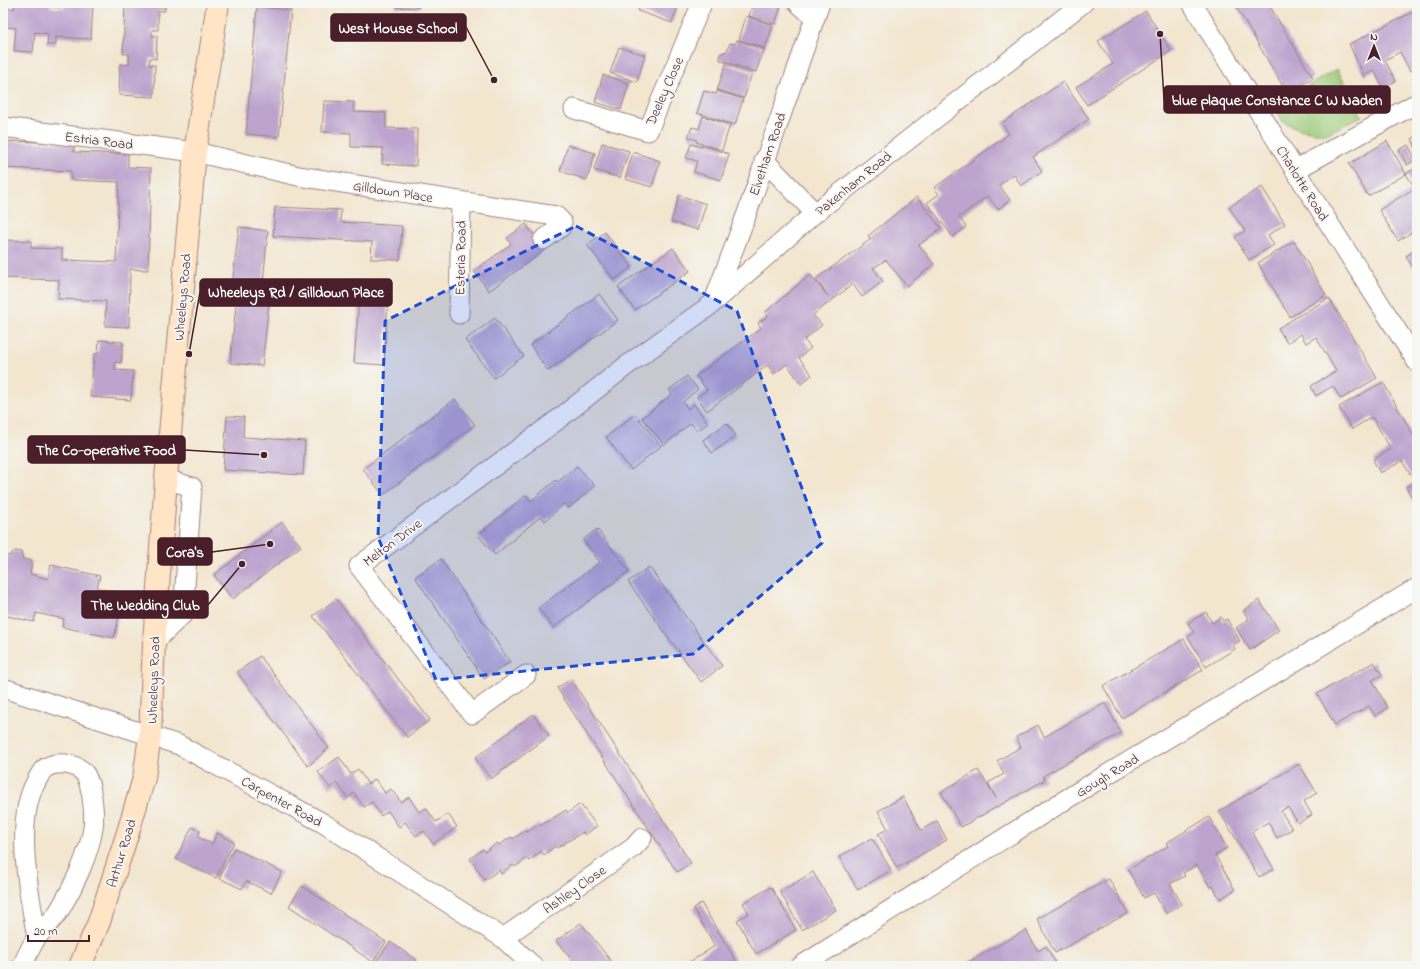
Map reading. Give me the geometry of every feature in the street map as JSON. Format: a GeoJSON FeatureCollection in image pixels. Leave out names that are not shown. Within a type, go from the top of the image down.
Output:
{"type":"FeatureCollection","features":[{"type":"Feature","properties":{"kind":"street","name":"Wheeleys Road"},"geometry":{"type":"LineString","coordinates":[[150,736],[154,642],[166,478],[195,152],[218,3]]}},
{"type":"Feature","properties":{"kind":"street","name":"Deeley Close"},"geometry":{"type":"LineString","coordinates":[[574,109],[648,131],[702,3]]}},
{"type":"Feature","properties":{"kind":"street"},"geometry":{"type":"LineString","coordinates":[[798,3],[817,11]]}},
{"type":"Feature","properties":{"kind":"street","name":"Pakenham Road"},"geometry":{"type":"LineString","coordinates":[[626,366],[712,304],[815,213],[1083,3]]}},
{"type":"Feature","properties":{"kind":"street","name":"Charlotte Road"},"geometry":{"type":"LineString","coordinates":[[1192,3],[1295,170],[1417,362]]}},
{"type":"Feature","properties":{"kind":"street","name":"Elvetham Road"},"geometry":{"type":"LineString","coordinates":[[712,304],[747,213],[764,160],[817,11]]}},
{"type":"Feature","properties":{"kind":"street"},"geometry":{"type":"LineString","coordinates":[[1295,170],[1417,103]]}},
{"type":"Feature","properties":{"kind":"street","name":"Estria Road"},"geometry":{"type":"LineString","coordinates":[[3,127],[195,152]]}},
{"type":"Feature","properties":{"kind":"street","name":"Gilldown Place"},"geometry":{"type":"LineString","coordinates":[[195,152],[298,176],[556,216],[560,219],[561,227],[543,240]]}},
{"type":"Feature","properties":{"kind":"street"},"geometry":{"type":"LineString","coordinates":[[764,160],[815,213]]}},
{"type":"Feature","properties":{"kind":"street","name":"Esteria Road"},"geometry":{"type":"LineString","coordinates":[[459,314],[461,202]]}},
{"type":"Feature","properties":{"kind":"street","name":"Melton Drive"},"geometry":{"type":"LineString","coordinates":[[526,675],[472,714],[359,566],[556,421],[626,366]]}},
{"type":"Feature","properties":{"kind":"street","name":"Gough Road"},"geometry":{"type":"LineString","coordinates":[[801,966],[1073,795],[1417,588]]}},
{"type":"Feature","properties":{"kind":"street","name":"Carpenter Road"},"geometry":{"type":"LineString","coordinates":[[3,688],[179,745],[323,823],[503,938],[533,966]]}},
{"type":"Feature","properties":{"kind":"street","name":"Arthur Road"},"geometry":{"type":"LineString","coordinates":[[80,966],[99,922],[128,832],[144,778],[150,736]]}},
{"type":"Feature","properties":{"kind":"street"},"geometry":{"type":"LineString","coordinates":[[22,966],[37,937],[58,912],[79,874],[93,827],[91,794],[85,775],[75,765],[58,764],[44,769],[35,782],[29,800],[26,826],[26,879],[37,937]]}},
{"type":"Feature","properties":{"kind":"street","name":"Ashley Close"},"geometry":{"type":"LineString","coordinates":[[503,938],[634,847],[642,838]]}},
{"type":"Feature","properties":{"kind":"highlighted area"},"geometry":{"type":"Polygon","coordinates":[[[576,226],[737,311],[822,543],[693,654],[436,680],[378,537],[385,321],[576,226]]]}},
{"type":"Feature","properties":{"kind":"green space"},"geometry":{"type":"Polygon","coordinates":[[[1337,69],[1362,116],[1326,134],[1299,129],[1282,121],[1275,105],[1337,69]]]}},
{"type":"Feature","properties":{"kind":"building"},"geometry":{"type":"Polygon","coordinates":[[[14,3],[51,3],[50,7],[64,8],[65,3],[93,5],[91,39],[56,37],[56,45],[47,45],[48,34],[35,32],[33,52],[14,51],[16,28],[3,27],[3,8],[14,9],[14,3]]]}},
{"type":"Feature","properties":{"kind":"building"},"geometry":{"type":"Polygon","coordinates":[[[125,3],[165,3],[165,11],[158,11],[158,30],[152,30],[152,36],[157,36],[156,59],[150,58],[149,65],[155,65],[154,97],[119,95],[120,64],[129,65],[129,54],[123,54],[125,3]]]}},
{"type":"Feature","properties":{"kind":"building"},"geometry":{"type":"Polygon","coordinates":[[[396,3],[419,3],[419,8],[396,7],[396,3]]]}},
{"type":"Feature","properties":{"kind":"building"},"geometry":{"type":"Polygon","coordinates":[[[640,3],[679,3],[672,23],[638,11],[640,3]]]}},
{"type":"Feature","properties":{"kind":"building"},"geometry":{"type":"Polygon","coordinates":[[[753,3],[782,3],[775,24],[749,16],[753,3]]]}},
{"type":"Feature","properties":{"kind":"building"},"geometry":{"type":"Polygon","coordinates":[[[1234,3],[1268,3],[1313,78],[1287,93],[1234,3]]]}},
{"type":"Feature","properties":{"kind":"building"},"geometry":{"type":"Polygon","coordinates":[[[257,7],[291,10],[279,137],[246,134],[257,7]]]}},
{"type":"Feature","properties":{"kind":"building"},"geometry":{"type":"Polygon","coordinates":[[[1417,10],[1417,45],[1415,46],[1417,50],[1417,68],[1410,71],[1400,52],[1385,60],[1396,81],[1383,88],[1374,70],[1364,76],[1349,44],[1417,10]]]}},
{"type":"Feature","properties":{"kind":"building"},"geometry":{"type":"Polygon","coordinates":[[[1146,11],[1171,51],[1087,105],[1076,87],[1113,64],[1098,41],[1146,11]]]}},
{"type":"Feature","properties":{"kind":"building"},"geometry":{"type":"Polygon","coordinates":[[[746,16],[773,25],[765,48],[739,40],[746,16]]]}},
{"type":"Feature","properties":{"kind":"building"},"geometry":{"type":"Polygon","coordinates":[[[737,40],[764,49],[756,72],[720,60],[720,54],[727,51],[730,43],[735,44],[737,40]]]}},
{"type":"Feature","properties":{"kind":"building"},"geometry":{"type":"Polygon","coordinates":[[[619,47],[645,55],[637,82],[610,73],[619,47]]]}},
{"type":"Feature","properties":{"kind":"building"},"geometry":{"type":"Polygon","coordinates":[[[726,64],[752,73],[744,98],[717,90],[726,64]]]}},
{"type":"Feature","properties":{"kind":"building"},"geometry":{"type":"Polygon","coordinates":[[[603,75],[629,83],[621,110],[595,102],[603,75]]]}},
{"type":"Feature","properties":{"kind":"building"},"geometry":{"type":"Polygon","coordinates":[[[1063,82],[1089,119],[1033,157],[1042,171],[1021,186],[1014,174],[999,185],[1010,200],[998,209],[988,196],[959,217],[966,227],[953,237],[927,203],[939,194],[934,188],[1009,134],[1002,123],[1063,82]]]}},
{"type":"Feature","properties":{"kind":"building"},"geometry":{"type":"Polygon","coordinates":[[[704,91],[716,94],[717,91],[743,99],[735,125],[697,113],[704,91]]]}},
{"type":"Feature","properties":{"kind":"building"},"geometry":{"type":"Polygon","coordinates":[[[324,101],[354,102],[353,112],[386,113],[386,128],[417,129],[416,166],[382,164],[383,148],[351,147],[351,133],[322,132],[324,101]]]}},
{"type":"Feature","properties":{"kind":"building"},"geometry":{"type":"Polygon","coordinates":[[[703,116],[730,125],[722,150],[696,142],[697,140],[688,137],[692,127],[699,129],[703,116]]]}},
{"type":"Feature","properties":{"kind":"building"},"geometry":{"type":"Polygon","coordinates":[[[1417,136],[1417,149],[1412,139],[1417,136]]]}},
{"type":"Feature","properties":{"kind":"building"},"geometry":{"type":"Polygon","coordinates":[[[3,141],[74,143],[74,152],[128,154],[128,167],[151,168],[148,270],[130,269],[129,327],[105,326],[106,301],[58,299],[59,280],[3,278],[3,240],[31,241],[31,248],[62,249],[62,260],[116,262],[119,182],[71,180],[71,171],[3,168],[3,141]]]}},
{"type":"Feature","properties":{"kind":"building"},"geometry":{"type":"Polygon","coordinates":[[[1387,141],[1406,174],[1368,196],[1349,164],[1387,141]]]}},
{"type":"Feature","properties":{"kind":"building"},"geometry":{"type":"Polygon","coordinates":[[[602,143],[629,151],[620,178],[594,170],[602,143]]]}},
{"type":"Feature","properties":{"kind":"building"},"geometry":{"type":"Polygon","coordinates":[[[691,144],[702,147],[702,145],[729,154],[721,180],[694,172],[697,161],[686,158],[691,144]]]}},
{"type":"Feature","properties":{"kind":"building"},"geometry":{"type":"Polygon","coordinates":[[[568,145],[595,153],[587,180],[560,171],[568,145]]]}},
{"type":"Feature","properties":{"kind":"building"},"geometry":{"type":"Polygon","coordinates":[[[1408,145],[1416,160],[1407,165],[1399,150],[1408,145]]]}},
{"type":"Feature","properties":{"kind":"building"},"geometry":{"type":"Polygon","coordinates":[[[633,152],[660,161],[652,187],[625,179],[633,152]]]}},
{"type":"Feature","properties":{"kind":"building"},"geometry":{"type":"Polygon","coordinates":[[[1417,167],[1417,187],[1415,188],[1406,174],[1417,167]]]}},
{"type":"Feature","properties":{"kind":"building"},"geometry":{"type":"Polygon","coordinates":[[[1262,187],[1285,224],[1268,235],[1274,245],[1249,260],[1235,237],[1245,231],[1229,207],[1262,187]]]}},
{"type":"Feature","properties":{"kind":"building"},"geometry":{"type":"Polygon","coordinates":[[[1415,188],[1417,191],[1417,229],[1398,241],[1379,210],[1415,188]]]}},
{"type":"Feature","properties":{"kind":"building"},"geometry":{"type":"Polygon","coordinates":[[[679,195],[706,204],[698,230],[671,222],[679,195]]]}},
{"type":"Feature","properties":{"kind":"building"},"geometry":{"type":"Polygon","coordinates":[[[917,197],[941,228],[919,245],[934,264],[907,286],[886,260],[873,268],[883,281],[862,297],[853,284],[813,315],[822,325],[804,340],[811,348],[799,358],[812,375],[801,384],[787,364],[774,374],[768,365],[707,411],[697,397],[707,390],[696,376],[761,328],[758,323],[768,316],[764,313],[810,275],[828,296],[816,279],[871,239],[868,236],[917,197]]]}},
{"type":"Feature","properties":{"kind":"building"},"geometry":{"type":"Polygon","coordinates":[[[275,207],[341,210],[340,222],[402,226],[400,260],[371,259],[372,242],[273,236],[275,207]]]}},
{"type":"Feature","properties":{"kind":"building"},"geometry":{"type":"Polygon","coordinates":[[[526,224],[545,250],[489,291],[474,271],[511,244],[507,238],[526,224]]]}},
{"type":"Feature","properties":{"kind":"building"},"geometry":{"type":"Polygon","coordinates":[[[239,227],[268,231],[262,293],[270,294],[262,366],[230,363],[237,295],[231,295],[239,227]]]}},
{"type":"Feature","properties":{"kind":"building"},"geometry":{"type":"Polygon","coordinates":[[[605,232],[632,267],[614,280],[587,245],[605,232]]]}},
{"type":"Feature","properties":{"kind":"building"},"geometry":{"type":"Polygon","coordinates":[[[1294,241],[1326,295],[1290,317],[1258,263],[1294,241]]]}},
{"type":"Feature","properties":{"kind":"building"},"geometry":{"type":"Polygon","coordinates":[[[673,248],[690,271],[635,310],[618,287],[673,248]]]}},
{"type":"Feature","properties":{"kind":"building"},"geometry":{"type":"Polygon","coordinates":[[[1417,249],[1417,274],[1406,256],[1417,249]]]}},
{"type":"Feature","properties":{"kind":"building"},"geometry":{"type":"Polygon","coordinates":[[[599,294],[618,320],[548,371],[530,345],[599,294]]]}},
{"type":"Feature","properties":{"kind":"building"},"geometry":{"type":"Polygon","coordinates":[[[359,298],[388,300],[384,365],[354,363],[359,298]]]}},
{"type":"Feature","properties":{"kind":"building"},"geometry":{"type":"Polygon","coordinates":[[[1329,298],[1377,378],[1341,399],[1333,386],[1316,396],[1311,386],[1336,371],[1316,337],[1306,343],[1301,334],[1287,343],[1278,328],[1329,298]]]}},
{"type":"Feature","properties":{"kind":"building"},"geometry":{"type":"Polygon","coordinates":[[[495,318],[524,356],[494,378],[465,340],[495,318]]]}},
{"type":"Feature","properties":{"kind":"building"},"geometry":{"type":"Polygon","coordinates":[[[99,340],[123,342],[121,363],[115,362],[115,370],[133,371],[131,400],[90,397],[94,354],[98,354],[99,340]]]}},
{"type":"Feature","properties":{"kind":"building"},"geometry":{"type":"Polygon","coordinates":[[[687,376],[698,389],[683,402],[688,409],[694,404],[708,423],[697,431],[691,423],[664,445],[642,418],[672,394],[669,390],[687,376]]]}},
{"type":"Feature","properties":{"kind":"building"},"geometry":{"type":"Polygon","coordinates":[[[1383,382],[1417,442],[1417,469],[1410,474],[1402,461],[1380,473],[1373,460],[1391,449],[1372,417],[1352,429],[1339,407],[1383,382]]]}},
{"type":"Feature","properties":{"kind":"building"},"geometry":{"type":"Polygon","coordinates":[[[455,399],[475,425],[383,495],[363,469],[455,399]]]}},
{"type":"Feature","properties":{"kind":"building"},"geometry":{"type":"Polygon","coordinates":[[[635,414],[661,446],[631,470],[606,437],[635,414]]]}},
{"type":"Feature","properties":{"kind":"building"},"geometry":{"type":"Polygon","coordinates":[[[227,416],[244,417],[243,437],[305,441],[303,475],[223,470],[227,416]]]}},
{"type":"Feature","properties":{"kind":"building"},"geometry":{"type":"Polygon","coordinates":[[[727,423],[736,436],[712,453],[703,440],[727,423]]]}},
{"type":"Feature","properties":{"kind":"building"},"geometry":{"type":"Polygon","coordinates":[[[577,466],[595,486],[569,508],[565,503],[545,521],[541,516],[495,555],[478,535],[526,495],[531,501],[556,480],[558,482],[577,466]]]}},
{"type":"Feature","properties":{"kind":"building"},"geometry":{"type":"Polygon","coordinates":[[[1417,481],[1417,508],[1406,487],[1417,481]]]}},
{"type":"Feature","properties":{"kind":"building"},"geometry":{"type":"Polygon","coordinates":[[[282,522],[301,546],[233,599],[214,575],[282,522]]]}},
{"type":"Feature","properties":{"kind":"building"},"geometry":{"type":"Polygon","coordinates":[[[597,529],[629,571],[553,628],[538,608],[600,562],[583,540],[597,529]]]}},
{"type":"Feature","properties":{"kind":"building"},"geometry":{"type":"Polygon","coordinates":[[[15,551],[21,552],[23,559],[32,561],[30,574],[48,579],[51,565],[100,576],[97,588],[124,594],[114,638],[62,627],[64,619],[36,613],[34,622],[3,615],[3,555],[9,556],[15,551]]]}},
{"type":"Feature","properties":{"kind":"building"},"geometry":{"type":"Polygon","coordinates":[[[441,559],[510,662],[484,679],[415,577],[441,559]]]}},
{"type":"Feature","properties":{"kind":"building"},"geometry":{"type":"Polygon","coordinates":[[[649,567],[722,666],[701,682],[628,582],[649,567]]]}},
{"type":"Feature","properties":{"kind":"building"},"geometry":{"type":"Polygon","coordinates":[[[336,599],[430,720],[407,737],[313,616],[336,599]]]}},
{"type":"Feature","properties":{"kind":"building"},"geometry":{"type":"Polygon","coordinates":[[[1259,600],[1279,630],[1250,650],[1236,628],[1249,619],[1243,611],[1259,600]]]}},
{"type":"Feature","properties":{"kind":"building"},"geometry":{"type":"Polygon","coordinates":[[[1206,612],[1212,623],[1221,617],[1223,621],[1227,619],[1240,641],[1233,645],[1235,649],[1206,667],[1188,637],[1194,633],[1188,623],[1206,612]]]}},
{"type":"Feature","properties":{"kind":"building"},"geometry":{"type":"Polygon","coordinates":[[[1184,639],[1203,670],[1122,718],[1103,686],[1184,639]]]}},
{"type":"Feature","properties":{"kind":"building"},"geometry":{"type":"Polygon","coordinates":[[[260,656],[329,748],[308,766],[237,672],[260,656]]]}},
{"type":"Feature","properties":{"kind":"building"},"geometry":{"type":"Polygon","coordinates":[[[1374,662],[1382,675],[1372,680],[1388,708],[1375,716],[1369,706],[1335,725],[1317,694],[1374,662]]]}},
{"type":"Feature","properties":{"kind":"building"},"geometry":{"type":"Polygon","coordinates":[[[571,679],[691,863],[677,872],[557,688],[571,679]]]}},
{"type":"Feature","properties":{"kind":"building"},"geometry":{"type":"Polygon","coordinates":[[[1105,703],[1121,733],[1043,776],[1045,780],[961,827],[941,792],[978,770],[996,798],[988,783],[1004,774],[997,761],[1021,747],[1016,737],[1038,725],[1044,737],[1105,703]]]}},
{"type":"Feature","properties":{"kind":"building"},"geometry":{"type":"Polygon","coordinates":[[[533,714],[549,736],[491,779],[475,758],[533,714]]]}},
{"type":"Feature","properties":{"kind":"building"},"geometry":{"type":"Polygon","coordinates":[[[339,757],[351,774],[358,769],[368,784],[375,779],[385,793],[391,789],[401,802],[409,797],[419,812],[426,808],[436,822],[448,814],[457,827],[433,844],[424,831],[416,836],[405,822],[399,827],[388,811],[381,816],[372,802],[364,807],[354,793],[348,798],[337,783],[330,788],[318,772],[339,757]]]}},
{"type":"Feature","properties":{"kind":"building"},"geometry":{"type":"Polygon","coordinates":[[[1299,764],[1317,793],[1304,801],[1312,815],[1298,823],[1288,807],[1281,811],[1292,829],[1277,838],[1268,822],[1252,832],[1274,869],[1259,877],[1219,811],[1299,764]]]}},
{"type":"Feature","properties":{"kind":"building"},"geometry":{"type":"Polygon","coordinates":[[[903,797],[921,830],[937,821],[947,840],[897,868],[878,834],[888,829],[878,811],[903,797]]]}},
{"type":"Feature","properties":{"kind":"building"},"geometry":{"type":"Polygon","coordinates":[[[580,804],[597,826],[585,835],[583,832],[557,848],[555,846],[544,855],[541,851],[529,861],[527,858],[515,867],[513,865],[501,874],[499,870],[485,880],[470,859],[483,849],[485,852],[497,843],[499,845],[511,837],[513,839],[526,830],[527,832],[539,824],[540,826],[566,810],[568,813],[580,804]]]}},
{"type":"Feature","properties":{"kind":"building"},"geometry":{"type":"Polygon","coordinates":[[[1209,817],[1227,848],[1215,855],[1235,890],[1220,899],[1213,886],[1210,887],[1197,865],[1183,873],[1185,876],[1170,884],[1182,904],[1166,914],[1154,893],[1144,898],[1128,870],[1168,846],[1166,843],[1209,817]]]}},
{"type":"Feature","properties":{"kind":"building"},"geometry":{"type":"Polygon","coordinates":[[[192,827],[200,831],[198,837],[212,844],[217,833],[234,842],[216,878],[176,859],[192,827]]]}},
{"type":"Feature","properties":{"kind":"building"},"geometry":{"type":"Polygon","coordinates":[[[872,838],[891,870],[858,890],[839,857],[872,838]]]}},
{"type":"Feature","properties":{"kind":"building"},"geometry":{"type":"Polygon","coordinates":[[[234,848],[282,872],[271,893],[246,881],[242,889],[219,878],[234,848]]]}},
{"type":"Feature","properties":{"kind":"building"},"geometry":{"type":"Polygon","coordinates":[[[813,872],[836,910],[802,930],[780,892],[813,872]]]}},
{"type":"Feature","properties":{"kind":"building"},"geometry":{"type":"Polygon","coordinates":[[[1109,879],[1128,913],[1055,953],[1037,919],[1109,879]]]}},
{"type":"Feature","properties":{"kind":"building"},"geometry":{"type":"Polygon","coordinates":[[[302,886],[386,942],[373,962],[289,906],[302,886]]]}},
{"type":"Feature","properties":{"kind":"building"},"geometry":{"type":"Polygon","coordinates":[[[771,887],[796,930],[756,954],[737,920],[749,913],[743,903],[771,887]]]}},
{"type":"Feature","properties":{"kind":"building"},"geometry":{"type":"Polygon","coordinates":[[[701,903],[739,966],[683,966],[715,946],[693,908],[701,903]]]}},
{"type":"Feature","properties":{"kind":"building"},"geometry":{"type":"Polygon","coordinates":[[[581,923],[615,966],[577,966],[556,941],[581,923]]]}},
{"type":"Feature","properties":{"kind":"building"},"geometry":{"type":"Polygon","coordinates":[[[1026,930],[1038,951],[1046,946],[1057,966],[1041,966],[1039,963],[1035,966],[961,966],[1026,930]]]}},
{"type":"Feature","properties":{"kind":"building"},"geometry":{"type":"Polygon","coordinates":[[[390,942],[417,960],[413,966],[373,966],[390,942]]]}},
{"type":"Feature","properties":{"kind":"place","name":"blue plaque: Constance C W Naden"},"geometry":{"type":"Point","coordinates":[1160,34]}},
{"type":"Feature","properties":{"kind":"place","name":"West House School"},"geometry":{"type":"Point","coordinates":[494,80]}},
{"type":"Feature","properties":{"kind":"place","name":"Wheeleys Rd / Gilldown Place"},"geometry":{"type":"Point","coordinates":[189,354]}},
{"type":"Feature","properties":{"kind":"place","name":"The Co-operative Food"},"geometry":{"type":"Point","coordinates":[264,455]}},
{"type":"Feature","properties":{"kind":"place","name":"Cora's"},"geometry":{"type":"Point","coordinates":[270,544]}},
{"type":"Feature","properties":{"kind":"place","name":"The Wedding Club"},"geometry":{"type":"Point","coordinates":[242,564]}}]}
